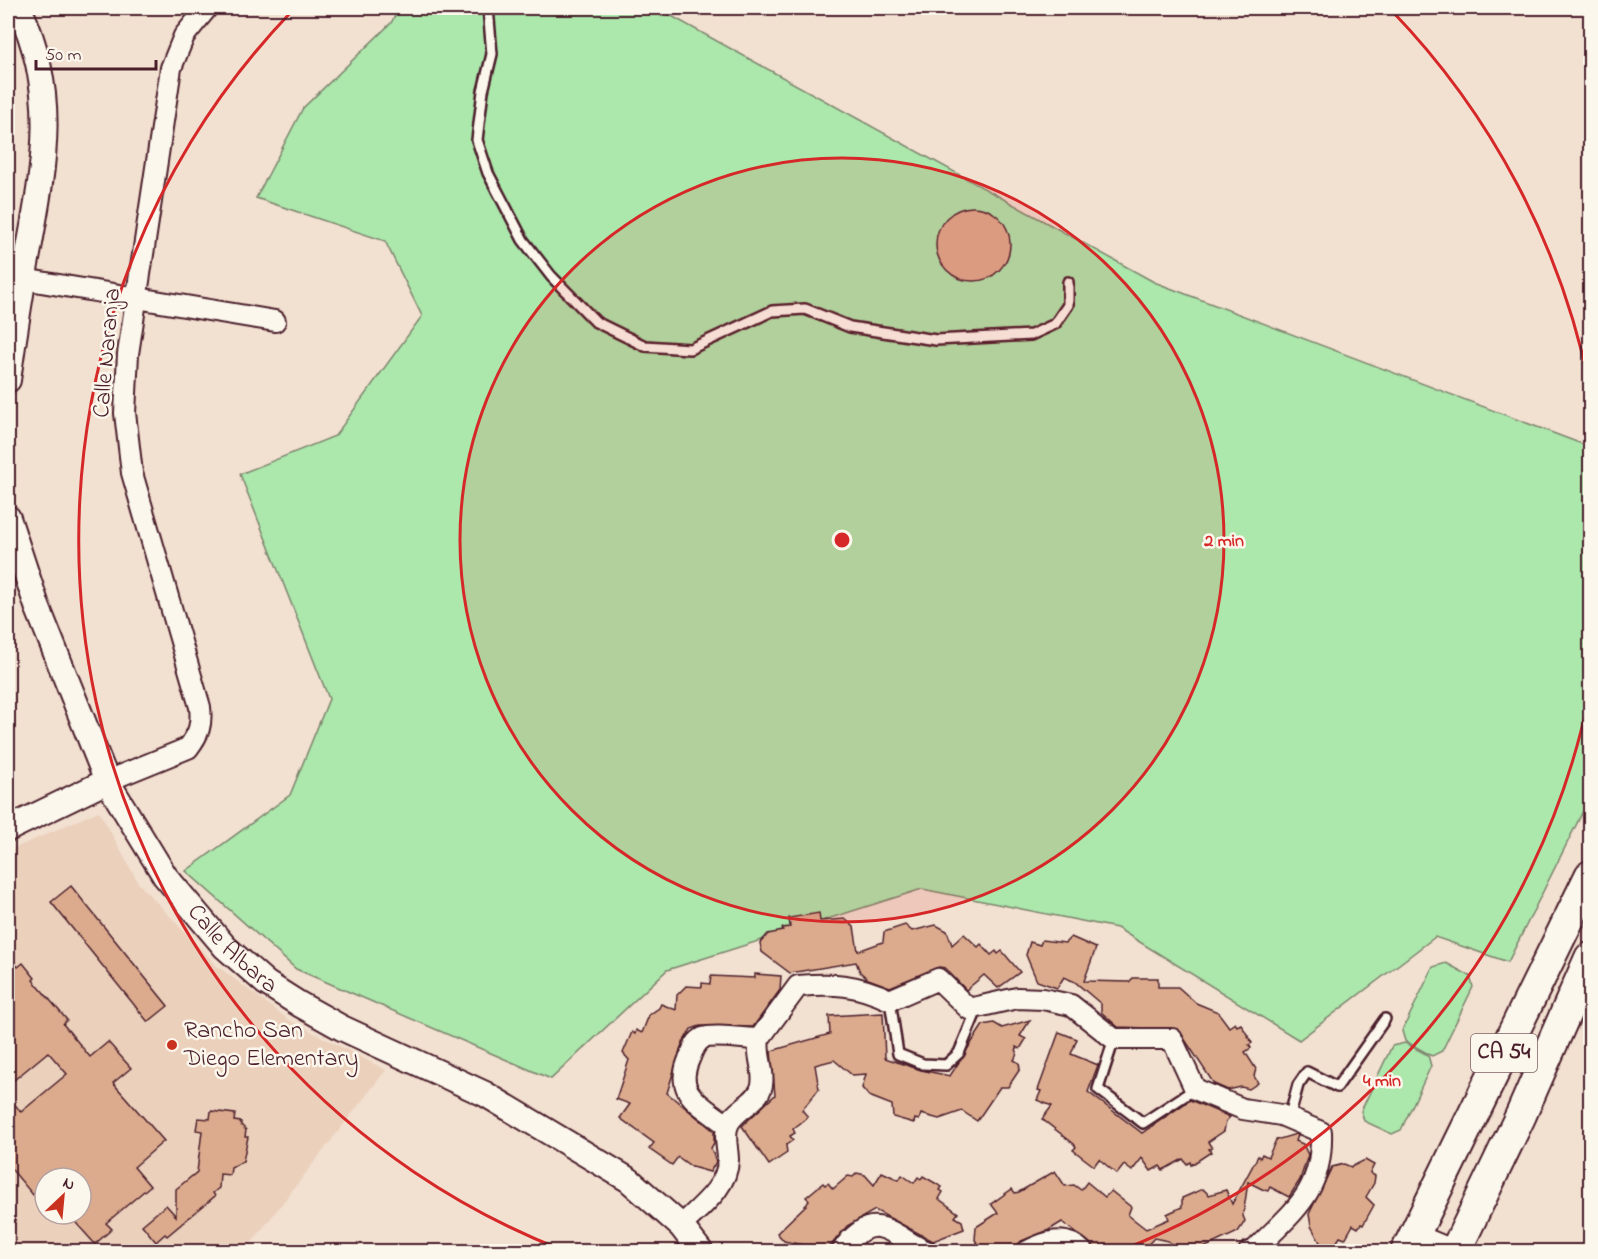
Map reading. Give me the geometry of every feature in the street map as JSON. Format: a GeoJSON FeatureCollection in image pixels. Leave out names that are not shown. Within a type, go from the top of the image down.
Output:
{"type":"FeatureCollection","features":[{"type":"Feature","properties":{"kind":"main road","name":"CA 54"},"geometry":{"type":"LineString","coordinates":[[1410,1243],[1590,876]]}},
{"type":"Feature","properties":{"kind":"main road"},"geometry":{"type":"LineString","coordinates":[[1553,952],[1590,938]]}},
{"type":"Feature","properties":{"kind":"main road","name":"CA 54"},"geometry":{"type":"LineString","coordinates":[[1455,1251],[1521,1117],[1590,958]]}},
{"type":"Feature","properties":{"kind":"street"},"geometry":{"type":"LineString","coordinates":[[8,381],[45,162],[46,117],[36,53],[19,8]]}},
{"type":"Feature","properties":{"kind":"street","name":"Calle Naranja"},"geometry":{"type":"LineString","coordinates":[[107,781],[188,748],[197,737],[201,724],[200,707],[132,473],[125,412],[126,382],[137,298],[171,68],[184,36],[207,8]]}},
{"type":"Feature","properties":{"kind":"street"},"geometry":{"type":"LineString","coordinates":[[24,279],[275,321]]}},
{"type":"Feature","properties":{"kind":"street","name":"Calle Albara"},"geometry":{"type":"LineString","coordinates":[[8,518],[37,606],[107,781],[165,876],[225,947],[266,983],[342,1028],[485,1094],[629,1180],[681,1226],[701,1251]]}},
{"type":"Feature","properties":{"kind":"street"},"geometry":{"type":"LineString","coordinates":[[8,829],[107,781]]}},
{"type":"Feature","properties":{"kind":"street"},"geometry":{"type":"LineString","coordinates":[[681,1226],[718,1189],[726,1174],[728,1125],[735,1114],[758,1094],[762,1086],[757,1049],[759,1040],[798,986],[825,984],[865,988],[890,1000],[938,979],[969,1008],[1017,998],[1071,1005],[1114,1039],[1172,1039],[1195,1089],[1243,1109],[1285,1117],[1322,1132],[1322,1154],[1318,1175],[1302,1202],[1253,1251]]}},
{"type":"Feature","properties":{"kind":"street"},"geometry":{"type":"LineString","coordinates":[[728,1125],[688,1095],[684,1088],[688,1061],[696,1044],[706,1037],[759,1040]]}},
{"type":"Feature","properties":{"kind":"street"},"geometry":{"type":"LineString","coordinates":[[842,1251],[853,1237],[870,1225],[884,1227],[923,1251]]}},
{"type":"Feature","properties":{"kind":"street"},"geometry":{"type":"LineString","coordinates":[[1026,1251],[1047,1241],[1065,1241],[1083,1251]]}},
{"type":"Feature","properties":{"kind":"street"},"geometry":{"type":"LineString","coordinates":[[1410,1243],[1455,1251]]}},
{"type":"Feature","properties":{"kind":"lane"},"geometry":{"type":"LineString","coordinates":[[488,8],[492,54],[483,91],[477,140],[488,173],[523,240],[551,276],[596,322],[645,346],[690,349],[772,311],[805,309],[850,327],[936,340],[1031,335],[1055,324],[1068,305],[1068,282]]}},
{"type":"Feature","properties":{"kind":"lane"},"geometry":{"type":"LineString","coordinates":[[890,1000],[898,1054],[923,1064],[946,1065],[959,1053],[978,1006]]}},
{"type":"Feature","properties":{"kind":"lane"},"geometry":{"type":"LineString","coordinates":[[1285,1117],[1298,1084],[1307,1072],[1337,1087],[1385,1019]]}},
{"type":"Feature","properties":{"kind":"lane"},"geometry":{"type":"LineString","coordinates":[[1114,1039],[1098,1089],[1143,1123],[1195,1089]]}},
{"type":"Feature","properties":{"kind":"shaded area","name":"Rancho San Diego Elementary"},"geometry":{"type":"Polygon","coordinates":[[[99,811],[139,884],[217,966],[289,1020],[386,1070],[245,1251],[8,1251],[8,851],[99,811]]]}},
{"type":"Feature","properties":{"kind":"green space"},"geometry":{"type":"Polygon","coordinates":[[[399,8],[657,8],[1154,282],[1590,447],[1590,797],[1508,962],[1435,937],[1299,1040],[1117,928],[922,889],[667,970],[551,1079],[296,969],[186,871],[290,795],[329,699],[240,474],[335,436],[422,316],[385,241],[256,198],[303,108],[391,23],[399,8]]]}},
{"type":"Feature","properties":{"kind":"green space"},"geometry":{"type":"Polygon","coordinates":[[[1446,963],[1470,976],[1473,987],[1442,1051],[1432,1056],[1405,1041],[1402,1031],[1433,967],[1446,963]]]}},
{"type":"Feature","properties":{"kind":"green space"},"geometry":{"type":"Polygon","coordinates":[[[1405,1043],[1428,1055],[1431,1066],[1401,1130],[1392,1134],[1364,1121],[1361,1111],[1392,1046],[1405,1043]]]}},
{"type":"Feature","properties":{"kind":"building"},"geometry":{"type":"Polygon","coordinates":[[[973,207],[994,213],[1004,223],[1010,244],[1004,265],[994,275],[973,281],[952,275],[942,265],[936,244],[942,223],[952,213],[973,207]]]}},
{"type":"Feature","properties":{"kind":"building"},"geometry":{"type":"Polygon","coordinates":[[[71,886],[168,1006],[148,1022],[51,902],[71,886]]]}},
{"type":"Feature","properties":{"kind":"building"},"geometry":{"type":"Polygon","coordinates":[[[819,913],[820,921],[845,919],[854,927],[858,951],[883,942],[884,932],[905,925],[912,931],[936,925],[947,931],[952,945],[964,934],[978,947],[981,944],[991,955],[996,951],[998,954],[1002,951],[1020,972],[998,988],[984,975],[966,990],[945,968],[939,967],[890,987],[868,979],[860,972],[856,962],[790,973],[762,952],[760,943],[768,934],[790,927],[789,918],[819,913]]]}},
{"type":"Feature","properties":{"kind":"building"},"geometry":{"type":"Polygon","coordinates":[[[1071,937],[1096,948],[1084,981],[1129,982],[1133,978],[1158,978],[1158,987],[1178,987],[1196,1003],[1218,1012],[1229,1027],[1235,1023],[1237,1026],[1241,1024],[1252,1043],[1249,1045],[1251,1048],[1245,1052],[1256,1069],[1254,1076],[1258,1083],[1249,1089],[1241,1087],[1228,1090],[1214,1084],[1178,1029],[1118,1027],[1101,1012],[1101,1004],[1075,982],[1064,977],[1057,988],[1037,981],[1026,955],[1030,942],[1040,945],[1042,940],[1065,943],[1071,937]]]}},
{"type":"Feature","properties":{"kind":"building"},"geometry":{"type":"Polygon","coordinates":[[[8,955],[18,967],[23,963],[35,978],[33,980],[67,1020],[63,1024],[90,1057],[108,1042],[131,1068],[113,1083],[164,1141],[134,1167],[150,1186],[106,1223],[112,1229],[95,1244],[79,1226],[93,1226],[93,1166],[33,1166],[33,1195],[8,1165],[8,1096],[21,1112],[67,1074],[48,1052],[8,1085],[8,955]]]}},
{"type":"Feature","properties":{"kind":"building"},"geometry":{"type":"Polygon","coordinates":[[[755,974],[781,976],[780,990],[753,1027],[700,1026],[691,1029],[682,1044],[667,1093],[714,1131],[714,1143],[711,1148],[716,1162],[710,1172],[692,1167],[678,1157],[672,1165],[649,1149],[654,1143],[620,1118],[630,1104],[616,1099],[629,1060],[623,1053],[632,1032],[635,1034],[636,1030],[642,1033],[649,1015],[661,1004],[676,1010],[677,995],[686,986],[702,987],[702,983],[710,984],[711,976],[755,978],[755,974]]]}},
{"type":"Feature","properties":{"kind":"building"},"geometry":{"type":"Polygon","coordinates":[[[883,1013],[885,1058],[921,1070],[950,1076],[983,1025],[994,1023],[1002,1028],[1030,1020],[1020,1036],[1026,1039],[1020,1049],[1016,1047],[1017,1054],[1014,1060],[1019,1063],[1020,1069],[1008,1087],[1000,1087],[977,1121],[962,1111],[939,1119],[921,1114],[919,1120],[915,1119],[914,1123],[893,1117],[892,1105],[869,1096],[862,1088],[866,1074],[852,1075],[834,1060],[815,1065],[819,1089],[802,1110],[808,1117],[793,1129],[795,1133],[790,1136],[793,1140],[786,1145],[787,1153],[769,1165],[742,1126],[775,1095],[771,1051],[830,1034],[829,1016],[883,1013]]]}},
{"type":"Feature","properties":{"kind":"building"},"geometry":{"type":"Polygon","coordinates":[[[1059,1032],[1077,1039],[1071,1054],[1098,1065],[1088,1092],[1142,1133],[1190,1100],[1230,1117],[1226,1121],[1224,1131],[1208,1142],[1212,1148],[1209,1149],[1211,1152],[1191,1165],[1183,1159],[1163,1170],[1160,1166],[1151,1171],[1142,1158],[1132,1171],[1124,1165],[1117,1174],[1099,1159],[1094,1166],[1073,1150],[1076,1147],[1074,1144],[1042,1119],[1052,1106],[1037,1100],[1041,1091],[1038,1090],[1059,1032]]]}},
{"type":"Feature","properties":{"kind":"building"},"geometry":{"type":"Polygon","coordinates":[[[211,1111],[235,1114],[234,1121],[241,1122],[246,1130],[245,1137],[248,1137],[243,1161],[231,1168],[230,1175],[220,1174],[219,1188],[213,1193],[215,1196],[167,1236],[165,1234],[156,1242],[142,1225],[166,1205],[176,1216],[176,1189],[197,1172],[202,1131],[196,1130],[198,1118],[210,1119],[211,1111]]]}},
{"type":"Feature","properties":{"kind":"building"},"geometry":{"type":"Polygon","coordinates":[[[1298,1135],[1296,1141],[1303,1144],[1308,1155],[1300,1180],[1289,1197],[1270,1187],[1268,1191],[1248,1182],[1243,1216],[1245,1221],[1238,1232],[1197,1251],[1181,1251],[1168,1241],[1154,1238],[1142,1251],[1099,1251],[1062,1222],[1021,1241],[1014,1251],[995,1251],[980,1246],[975,1240],[976,1227],[998,1213],[991,1204],[1012,1189],[1015,1193],[1019,1192],[1055,1171],[1065,1186],[1074,1185],[1081,1190],[1087,1182],[1105,1197],[1111,1191],[1131,1207],[1128,1215],[1146,1229],[1169,1219],[1167,1214],[1182,1207],[1182,1198],[1203,1189],[1209,1195],[1226,1190],[1232,1204],[1258,1156],[1260,1158],[1262,1154],[1268,1157],[1276,1140],[1298,1135]]]}},
{"type":"Feature","properties":{"kind":"building"},"geometry":{"type":"Polygon","coordinates":[[[1365,1160],[1374,1165],[1370,1173],[1375,1176],[1374,1183],[1366,1197],[1374,1205],[1363,1225],[1361,1224],[1358,1228],[1353,1225],[1345,1239],[1340,1237],[1331,1251],[1322,1246],[1311,1226],[1309,1214],[1332,1167],[1344,1164],[1351,1167],[1365,1160]]]}},
{"type":"Feature","properties":{"kind":"building"},"geometry":{"type":"Polygon","coordinates":[[[882,1172],[899,1180],[902,1175],[914,1183],[918,1177],[921,1179],[923,1176],[942,1187],[940,1190],[943,1192],[939,1199],[958,1213],[955,1217],[962,1221],[964,1229],[933,1241],[875,1210],[847,1226],[827,1250],[784,1241],[777,1233],[807,1204],[809,1200],[806,1197],[823,1183],[825,1185],[828,1183],[833,1189],[848,1176],[853,1177],[857,1173],[865,1175],[874,1185],[882,1172]]]}},
{"type":"Feature","properties":{"kind":"place","name":"Rancho San Diego Elementary"},"geometry":{"type":"Point","coordinates":[172,1045]}}]}
